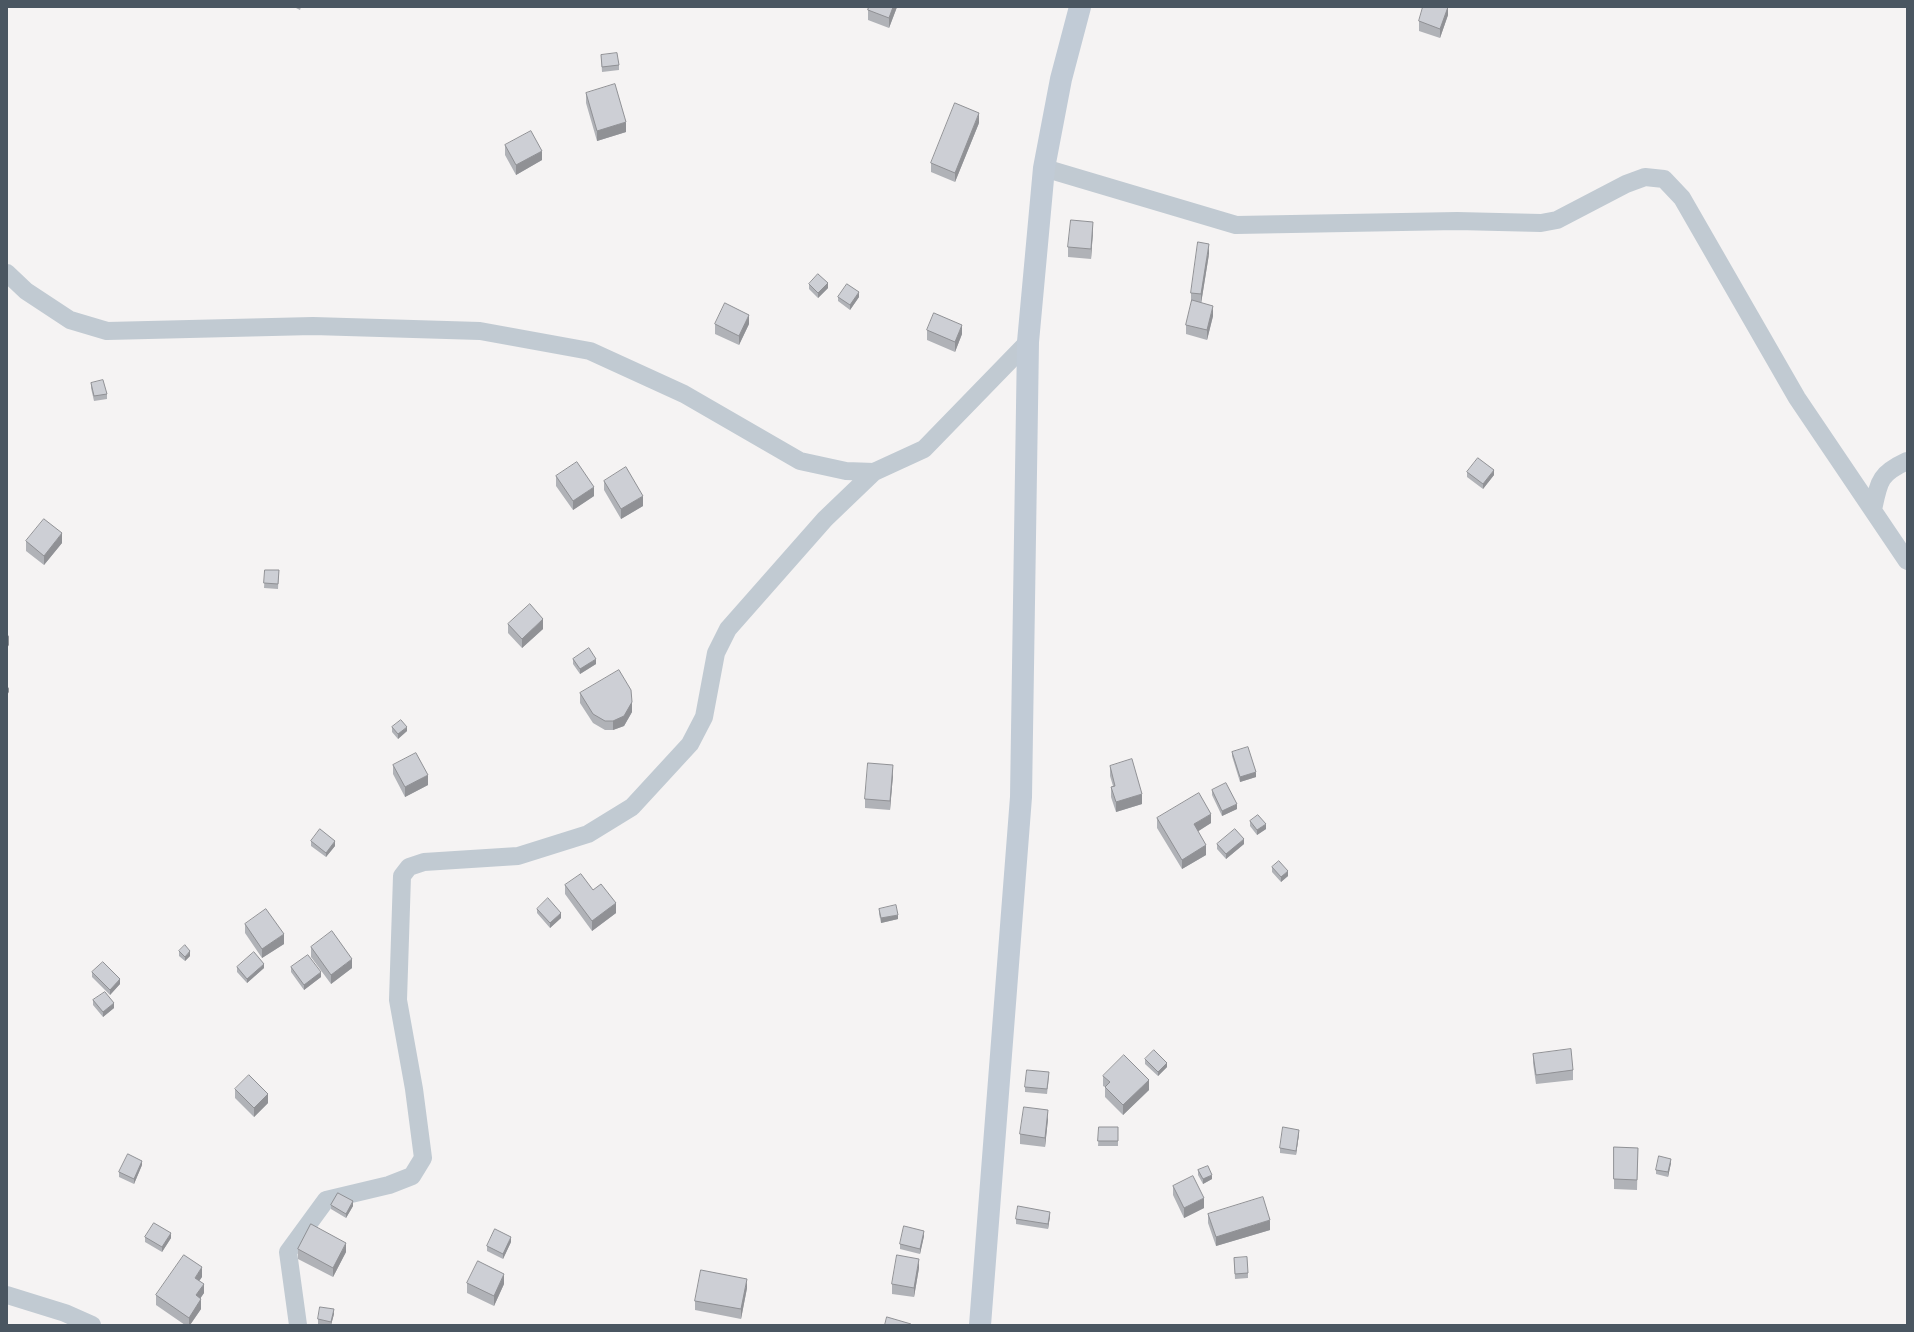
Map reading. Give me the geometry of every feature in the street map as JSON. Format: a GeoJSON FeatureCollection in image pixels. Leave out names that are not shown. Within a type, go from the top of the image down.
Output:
{"type":"FeatureCollection","features":[{"type":"Feature","properties":{"kind":"street"},"geometry":{"type":"LineString","coordinates":[[980,1325],[1021,797],[1028,342],[1044,168],[1061,79],[1080,7]]}},
{"type":"Feature","properties":{"kind":"street"},"geometry":{"type":"LineString","coordinates":[[1044,168],[1236,225],[1457,221],[1541,223],[1557,220],[1626,184],[1645,177],[1664,179],[1682,198],[1798,398],[1907,561]]}},
{"type":"Feature","properties":{"kind":"street"},"geometry":{"type":"LineString","coordinates":[[7,273],[26,291],[70,320],[107,330],[313,326],[480,331],[590,351],[684,394],[800,461],[846,471],[874,472]]}},
{"type":"Feature","properties":{"kind":"street"},"geometry":{"type":"LineString","coordinates":[[298,1325],[288,1252],[326,1200],[390,1185],[412,1176],[423,1158],[414,1089],[398,1000],[402,876],[409,867],[424,862],[518,856],[588,834],[632,807],[690,744],[704,717],[716,653],[728,629],[825,518],[874,472],[924,449],[1028,342]]}},
{"type":"Feature","properties":{"kind":"street"},"geometry":{"type":"LineString","coordinates":[[1873,510],[1878,486],[1884,475],[1891,468],[1907,461]]}},
{"type":"Feature","properties":{"kind":"street"},"geometry":{"type":"LineString","coordinates":[[7,1295],[65,1313],[92,1325]]}},
{"type":"Feature","properties":{"kind":"building"},"geometry":{"type":"Polygon","coordinates":[[[869,7],[893,7],[889,18],[868,10],[869,7]]]}},
{"type":"Feature","properties":{"kind":"building"},"geometry":{"type":"Polygon","coordinates":[[[1423,7],[1448,7],[1440,29],[1419,21],[1423,7]]]}},
{"type":"Feature","properties":{"kind":"building"},"geometry":{"type":"Polygon","coordinates":[[[617,53],[619,65],[602,67],[601,55],[617,53]]]}},
{"type":"Feature","properties":{"kind":"building"},"geometry":{"type":"Polygon","coordinates":[[[615,84],[626,122],[597,131],[586,93],[615,84]]]}},
{"type":"Feature","properties":{"kind":"building"},"geometry":{"type":"Polygon","coordinates":[[[955,103],[979,113],[955,173],[931,163],[955,103]]]}},
{"type":"Feature","properties":{"kind":"building"},"geometry":{"type":"Polygon","coordinates":[[[531,131],[542,151],[516,165],[505,145],[531,131]]]}},
{"type":"Feature","properties":{"kind":"building"},"geometry":{"type":"Polygon","coordinates":[[[1071,220],[1093,222],[1091,249],[1068,247],[1071,220]]]}},
{"type":"Feature","properties":{"kind":"building"},"geometry":{"type":"Polygon","coordinates":[[[1198,242],[1209,244],[1201,294],[1191,293],[1198,242]]]}},
{"type":"Feature","properties":{"kind":"building"},"geometry":{"type":"Polygon","coordinates":[[[818,274],[828,283],[818,293],[809,284],[818,274]]]}},
{"type":"Feature","properties":{"kind":"building"},"geometry":{"type":"Polygon","coordinates":[[[847,284],[859,292],[850,305],[838,297],[847,284]]]}},
{"type":"Feature","properties":{"kind":"building"},"geometry":{"type":"Polygon","coordinates":[[[1192,300],[1213,306],[1207,330],[1186,325],[1192,300]]]}},
{"type":"Feature","properties":{"kind":"building"},"geometry":{"type":"Polygon","coordinates":[[[725,303],[749,315],[739,336],[715,324],[725,303]]]}},
{"type":"Feature","properties":{"kind":"building"},"geometry":{"type":"Polygon","coordinates":[[[934,313],[962,325],[955,342],[927,330],[934,313]]]}},
{"type":"Feature","properties":{"kind":"building"},"geometry":{"type":"Polygon","coordinates":[[[103,380],[107,394],[94,396],[91,383],[103,380]]]}},
{"type":"Feature","properties":{"kind":"building"},"geometry":{"type":"Polygon","coordinates":[[[1478,458],[1494,470],[1483,484],[1467,472],[1478,458]]]}},
{"type":"Feature","properties":{"kind":"building"},"geometry":{"type":"Polygon","coordinates":[[[577,462],[594,487],[573,501],[556,476],[577,462]]]}},
{"type":"Feature","properties":{"kind":"building"},"geometry":{"type":"Polygon","coordinates":[[[626,467],[643,496],[621,509],[604,481],[626,467]]]}},
{"type":"Feature","properties":{"kind":"building"},"geometry":{"type":"Polygon","coordinates":[[[44,519],[62,533],[44,556],[26,541],[44,519]]]}},
{"type":"Feature","properties":{"kind":"building"},"geometry":{"type":"Polygon","coordinates":[[[265,570],[279,570],[278,584],[264,583],[265,570]]]}},
{"type":"Feature","properties":{"kind":"building"},"geometry":{"type":"Polygon","coordinates":[[[530,604],[543,619],[522,639],[508,624],[530,604]]]}},
{"type":"Feature","properties":{"kind":"building"},"geometry":{"type":"Polygon","coordinates":[[[589,648],[596,659],[580,669],[573,659],[589,648]]]}},
{"type":"Feature","properties":{"kind":"building"},"geometry":{"type":"Polygon","coordinates":[[[619,670],[631,690],[632,702],[624,716],[613,721],[605,721],[593,714],[580,693],[619,670]]]}},
{"type":"Feature","properties":{"kind":"building"},"geometry":{"type":"Polygon","coordinates":[[[401,720],[407,727],[398,734],[392,727],[401,720]]]}},
{"type":"Feature","properties":{"kind":"building"},"geometry":{"type":"Polygon","coordinates":[[[1248,747],[1256,772],[1240,777],[1232,752],[1248,747]]]}},
{"type":"Feature","properties":{"kind":"building"},"geometry":{"type":"Polygon","coordinates":[[[416,753],[428,775],[405,787],[393,765],[416,753]]]}},
{"type":"Feature","properties":{"kind":"building"},"geometry":{"type":"Polygon","coordinates":[[[1132,759],[1142,794],[1116,802],[1111,787],[1115,786],[1110,766],[1132,759]]]}},
{"type":"Feature","properties":{"kind":"building"},"geometry":{"type":"Polygon","coordinates":[[[868,763],[893,765],[890,801],[865,799],[868,763]]]}},
{"type":"Feature","properties":{"kind":"building"},"geometry":{"type":"Polygon","coordinates":[[[1226,783],[1237,804],[1222,811],[1212,790],[1226,783]]]}},
{"type":"Feature","properties":{"kind":"building"},"geometry":{"type":"Polygon","coordinates":[[[1199,793],[1211,814],[1194,824],[1206,845],[1182,860],[1157,818],[1199,793]]]}},
{"type":"Feature","properties":{"kind":"building"},"geometry":{"type":"Polygon","coordinates":[[[1258,815],[1266,824],[1257,830],[1250,821],[1258,815]]]}},
{"type":"Feature","properties":{"kind":"building"},"geometry":{"type":"Polygon","coordinates":[[[320,829],[335,841],[326,853],[311,841],[320,829]]]}},
{"type":"Feature","properties":{"kind":"building"},"geometry":{"type":"Polygon","coordinates":[[[1235,829],[1244,839],[1226,854],[1217,844],[1235,829]]]}},
{"type":"Feature","properties":{"kind":"building"},"geometry":{"type":"Polygon","coordinates":[[[1279,861],[1288,871],[1281,877],[1272,867],[1279,861]]]}},
{"type":"Feature","properties":{"kind":"building"},"geometry":{"type":"Polygon","coordinates":[[[581,874],[593,890],[601,884],[616,903],[592,921],[565,885],[581,874]]]}},
{"type":"Feature","properties":{"kind":"building"},"geometry":{"type":"Polygon","coordinates":[[[548,898],[561,913],[550,923],[537,909],[548,898]]]}},
{"type":"Feature","properties":{"kind":"building"},"geometry":{"type":"Polygon","coordinates":[[[896,905],[898,915],[881,918],[879,909],[896,905]]]}},
{"type":"Feature","properties":{"kind":"building"},"geometry":{"type":"Polygon","coordinates":[[[266,909],[284,934],[262,949],[245,924],[266,909]]]}},
{"type":"Feature","properties":{"kind":"building"},"geometry":{"type":"Polygon","coordinates":[[[332,931],[352,959],[331,975],[311,947],[332,931]]]}},
{"type":"Feature","properties":{"kind":"building"},"geometry":{"type":"Polygon","coordinates":[[[185,945],[190,951],[185,957],[179,951],[185,945]]]}},
{"type":"Feature","properties":{"kind":"building"},"geometry":{"type":"Polygon","coordinates":[[[254,952],[264,964],[247,979],[237,967],[254,952]]]}},
{"type":"Feature","properties":{"kind":"building"},"geometry":{"type":"Polygon","coordinates":[[[308,955],[321,972],[304,985],[291,967],[308,955]]]}},
{"type":"Feature","properties":{"kind":"building"},"geometry":{"type":"Polygon","coordinates":[[[103,962],[120,979],[110,990],[92,972],[103,962]]]}},
{"type":"Feature","properties":{"kind":"building"},"geometry":{"type":"Polygon","coordinates":[[[105,992],[114,1003],[103,1012],[93,1000],[105,992]]]}},
{"type":"Feature","properties":{"kind":"building"},"geometry":{"type":"Polygon","coordinates":[[[1571,1049],[1573,1070],[1536,1075],[1533,1054],[1571,1049]]]}},
{"type":"Feature","properties":{"kind":"building"},"geometry":{"type":"Polygon","coordinates":[[[1154,1050],[1167,1063],[1158,1072],[1145,1059],[1154,1050]]]}},
{"type":"Feature","properties":{"kind":"building"},"geometry":{"type":"Polygon","coordinates":[[[1124,1055],[1149,1080],[1123,1105],[1105,1087],[1110,1082],[1103,1076],[1124,1055]]]}},
{"type":"Feature","properties":{"kind":"building"},"geometry":{"type":"Polygon","coordinates":[[[1027,1070],[1049,1072],[1047,1089],[1025,1087],[1027,1070]]]}},
{"type":"Feature","properties":{"kind":"building"},"geometry":{"type":"Polygon","coordinates":[[[249,1075],[268,1094],[254,1108],[235,1089],[249,1075]]]}},
{"type":"Feature","properties":{"kind":"building"},"geometry":{"type":"Polygon","coordinates":[[[1024,1107],[1048,1110],[1045,1138],[1020,1134],[1024,1107]]]}},
{"type":"Feature","properties":{"kind":"building"},"geometry":{"type":"Polygon","coordinates":[[[1099,1127],[1118,1127],[1118,1141],[1098,1141],[1099,1127]]]}},
{"type":"Feature","properties":{"kind":"building"},"geometry":{"type":"Polygon","coordinates":[[[1283,1127],[1299,1130],[1296,1151],[1280,1148],[1283,1127]]]}},
{"type":"Feature","properties":{"kind":"building"},"geometry":{"type":"Polygon","coordinates":[[[1614,1147],[1638,1148],[1637,1180],[1614,1179],[1614,1147]]]}},
{"type":"Feature","properties":{"kind":"building"},"geometry":{"type":"Polygon","coordinates":[[[128,1154],[142,1161],[134,1179],[119,1172],[128,1154]]]}},
{"type":"Feature","properties":{"kind":"building"},"geometry":{"type":"Polygon","coordinates":[[[1659,1156],[1671,1159],[1668,1172],[1656,1170],[1659,1156]]]}},
{"type":"Feature","properties":{"kind":"building"},"geometry":{"type":"Polygon","coordinates":[[[1208,1166],[1212,1175],[1203,1179],[1198,1170],[1208,1166]]]}},
{"type":"Feature","properties":{"kind":"building"},"geometry":{"type":"Polygon","coordinates":[[[1193,1176],[1204,1198],[1184,1208],[1173,1186],[1193,1176]]]}},
{"type":"Feature","properties":{"kind":"building"},"geometry":{"type":"Polygon","coordinates":[[[338,1193],[353,1201],[346,1214],[331,1205],[338,1193]]]}},
{"type":"Feature","properties":{"kind":"building"},"geometry":{"type":"Polygon","coordinates":[[[1263,1197],[1270,1220],[1216,1237],[1208,1214],[1263,1197]]]}},
{"type":"Feature","properties":{"kind":"building"},"geometry":{"type":"Polygon","coordinates":[[[1018,1206],[1050,1212],[1048,1224],[1016,1219],[1018,1206]]]}},
{"type":"Feature","properties":{"kind":"building"},"geometry":{"type":"Polygon","coordinates":[[[154,1223],[171,1233],[162,1247],[145,1237],[154,1223]]]}},
{"type":"Feature","properties":{"kind":"building"},"geometry":{"type":"Polygon","coordinates":[[[311,1224],[346,1243],[333,1268],[298,1249],[311,1224]]]}},
{"type":"Feature","properties":{"kind":"building"},"geometry":{"type":"Polygon","coordinates":[[[904,1226],[924,1231],[920,1249],[900,1244],[904,1226]]]}},
{"type":"Feature","properties":{"kind":"building"},"geometry":{"type":"Polygon","coordinates":[[[495,1229],[511,1237],[503,1254],[487,1246],[495,1229]]]}},
{"type":"Feature","properties":{"kind":"building"},"geometry":{"type":"Polygon","coordinates":[[[184,1255],[202,1267],[195,1278],[204,1284],[196,1295],[201,1299],[189,1318],[156,1295],[184,1255]]]}},
{"type":"Feature","properties":{"kind":"building"},"geometry":{"type":"Polygon","coordinates":[[[897,1255],[919,1259],[914,1288],[892,1284],[897,1255]]]}},
{"type":"Feature","properties":{"kind":"building"},"geometry":{"type":"Polygon","coordinates":[[[1247,1257],[1248,1273],[1235,1274],[1234,1258],[1247,1257]]]}},
{"type":"Feature","properties":{"kind":"building"},"geometry":{"type":"Polygon","coordinates":[[[478,1261],[504,1274],[494,1296],[467,1283],[478,1261]]]}},
{"type":"Feature","properties":{"kind":"building"},"geometry":{"type":"Polygon","coordinates":[[[701,1270],[747,1279],[741,1309],[695,1301],[701,1270]]]}},
{"type":"Feature","properties":{"kind":"building"},"geometry":{"type":"Polygon","coordinates":[[[320,1307],[334,1309],[331,1322],[318,1319],[320,1307]]]}},
{"type":"Feature","properties":{"kind":"building"},"geometry":{"type":"Polygon","coordinates":[[[887,1317],[911,1324],[911,1325],[885,1325],[887,1317]]]}}]}
